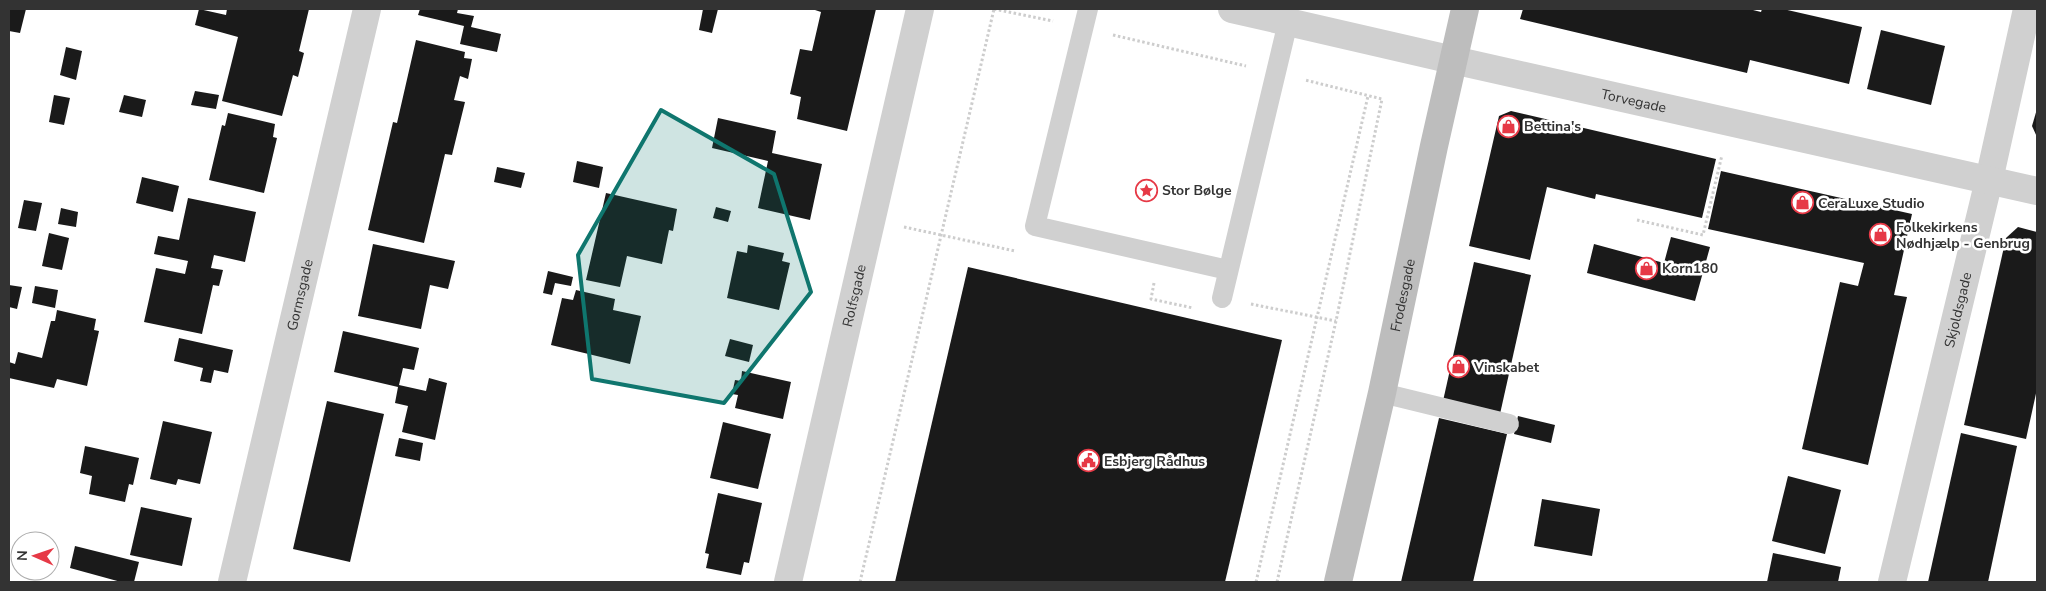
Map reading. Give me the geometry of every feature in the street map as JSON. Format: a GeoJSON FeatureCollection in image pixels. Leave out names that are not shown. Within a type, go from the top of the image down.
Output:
{"type":"FeatureCollection","features":[{"type":"Feature","properties":{"kind":"main road","name":"Frodesgade"},"geometry":{"type":"LineString","coordinates":[[1338,582],[1382,393],[1465,9]]}},
{"type":"Feature","properties":{"kind":"street","name":"Gormsgade"},"geometry":{"type":"LineString","coordinates":[[232,582],[367,9]]}},
{"type":"Feature","properties":{"kind":"street","name":"Rolfsgade"},"geometry":{"type":"LineString","coordinates":[[788,582],[920,9]]}},
{"type":"Feature","properties":{"kind":"street","name":"Torvegade"},"geometry":{"type":"LineString","coordinates":[[1232,9],[2037,191]]}},
{"type":"Feature","properties":{"kind":"street","name":"Skjoldsgade"},"geometry":{"type":"LineString","coordinates":[[1892,582],[2028,9]]}},
{"type":"Feature","properties":{"kind":"lane"},"geometry":{"type":"LineString","coordinates":[[1088,9],[1035,226],[1228,270]]}},
{"type":"Feature","properties":{"kind":"lane"},"geometry":{"type":"LineString","coordinates":[[1222,298],[1288,22]]}},
{"type":"Feature","properties":{"kind":"lane"},"geometry":{"type":"LineString","coordinates":[[1382,393],[1510,424]]}},
{"type":"Feature","properties":{"kind":"path"},"geometry":{"type":"LineString","coordinates":[[860,582],[994,9]]}},
{"type":"Feature","properties":{"kind":"path"},"geometry":{"type":"LineString","coordinates":[[1256,582],[1368,96]]}},
{"type":"Feature","properties":{"kind":"path"},"geometry":{"type":"LineString","coordinates":[[1637,220],[1704,234],[1729,122]]}},
{"type":"Feature","properties":{"kind":"path"},"geometry":{"type":"LineString","coordinates":[[942,234],[973,241]]}},
{"type":"Feature","properties":{"kind":"path"},"geometry":{"type":"LineString","coordinates":[[1154,284],[1151,299],[1199,310]]}},
{"type":"Feature","properties":{"kind":"path"},"geometry":{"type":"LineString","coordinates":[[1276,582],[1336,321],[1288,312]]}},
{"type":"Feature","properties":{"kind":"highlighted area"},"geometry":{"type":"Polygon","coordinates":[[[661,110],[774,174],[811,292],[724,403],[592,379],[578,255],[661,110]]]}},
{"type":"Feature","properties":{"kind":"building"},"geometry":{"type":"Polygon","coordinates":[[[9,9],[26,9],[20,33],[9,31],[9,9]]]}},
{"type":"Feature","properties":{"kind":"building"},"geometry":{"type":"Polygon","coordinates":[[[199,9],[226,15],[227,9],[309,9],[299,51],[304,53],[298,77],[293,75],[282,116],[222,101],[238,37],[195,25],[199,9]]]}},
{"type":"Feature","properties":{"kind":"building"},"geometry":{"type":"Polygon","coordinates":[[[420,9],[458,9],[457,13],[474,16],[471,27],[501,34],[497,52],[460,44],[464,26],[418,15],[420,9]]]}},
{"type":"Feature","properties":{"kind":"building"},"geometry":{"type":"Polygon","coordinates":[[[703,9],[718,9],[712,33],[699,30],[703,9]]]}},
{"type":"Feature","properties":{"kind":"building"},"geometry":{"type":"Polygon","coordinates":[[[812,9],[876,9],[847,131],[797,119],[801,97],[790,94],[800,49],[812,51],[821,12],[812,9]]]}},
{"type":"Feature","properties":{"kind":"building"},"geometry":{"type":"Polygon","coordinates":[[[1523,9],[1749,9],[1761,12],[1762,9],[1783,9],[1862,27],[1849,84],[1750,60],[1747,73],[1520,19],[1523,9]]]}},
{"type":"Feature","properties":{"kind":"building"},"geometry":{"type":"Polygon","coordinates":[[[1881,30],[1945,46],[1931,105],[1867,89],[1881,30]]]}},
{"type":"Feature","properties":{"kind":"building"},"geometry":{"type":"Polygon","coordinates":[[[416,40],[465,52],[464,58],[472,59],[468,79],[460,76],[454,100],[465,102],[452,155],[445,154],[424,243],[368,230],[393,122],[397,123],[416,40]]]}},
{"type":"Feature","properties":{"kind":"building"},"geometry":{"type":"Polygon","coordinates":[[[66,47],[82,51],[76,80],[60,75],[66,47]]]}},
{"type":"Feature","properties":{"kind":"building"},"geometry":{"type":"Polygon","coordinates":[[[195,91],[219,95],[216,109],[191,105],[195,91]]]}},
{"type":"Feature","properties":{"kind":"building"},"geometry":{"type":"Polygon","coordinates":[[[54,95],[70,98],[64,125],[49,122],[54,95]]]}},
{"type":"Feature","properties":{"kind":"building"},"geometry":{"type":"Polygon","coordinates":[[[124,95],[146,100],[142,117],[119,112],[124,95]]]}},
{"type":"Feature","properties":{"kind":"building"},"geometry":{"type":"Polygon","coordinates":[[[2037,109],[2037,137],[2032,126],[2037,109]]]}},
{"type":"Feature","properties":{"kind":"building"},"geometry":{"type":"Polygon","coordinates":[[[1511,111],[1716,159],[1702,218],[1596,194],[1595,199],[1547,187],[1530,260],[1469,246],[1499,116],[1511,111]]]}},
{"type":"Feature","properties":{"kind":"building"},"geometry":{"type":"Polygon","coordinates":[[[228,113],[275,124],[273,137],[277,138],[264,193],[209,180],[222,125],[225,126],[228,113]]]}},
{"type":"Feature","properties":{"kind":"building"},"geometry":{"type":"Polygon","coordinates":[[[718,118],[776,131],[772,153],[822,164],[810,220],[758,208],[768,161],[712,148],[718,118]]]}},
{"type":"Feature","properties":{"kind":"building"},"geometry":{"type":"Polygon","coordinates":[[[577,161],[603,167],[599,188],[573,182],[577,161]]]}},
{"type":"Feature","properties":{"kind":"building"},"geometry":{"type":"Polygon","coordinates":[[[497,167],[525,173],[521,188],[494,182],[497,167]]]}},
{"type":"Feature","properties":{"kind":"building"},"geometry":{"type":"Polygon","coordinates":[[[1721,171],[1912,214],[1894,295],[1907,297],[1868,465],[1802,449],[1840,282],[1858,286],[1864,263],[1708,229],[1721,171]]]}},
{"type":"Feature","properties":{"kind":"building"},"geometry":{"type":"Polygon","coordinates":[[[142,177],[179,186],[173,212],[136,203],[142,177]]]}},
{"type":"Feature","properties":{"kind":"building"},"geometry":{"type":"Polygon","coordinates":[[[606,193],[677,209],[673,231],[669,230],[662,264],[627,256],[620,287],[586,280],[606,193]]]}},
{"type":"Feature","properties":{"kind":"building"},"geometry":{"type":"Polygon","coordinates":[[[188,198],[256,212],[245,262],[214,255],[211,268],[223,270],[219,286],[213,285],[202,334],[144,322],[156,268],[185,274],[188,261],[154,254],[158,236],[179,240],[188,198]]]}},
{"type":"Feature","properties":{"kind":"building"},"geometry":{"type":"Polygon","coordinates":[[[24,200],[42,203],[36,231],[18,228],[24,200]]]}},
{"type":"Feature","properties":{"kind":"building"},"geometry":{"type":"Polygon","coordinates":[[[716,207],[731,211],[728,222],[713,218],[716,207]]]}},
{"type":"Feature","properties":{"kind":"building"},"geometry":{"type":"Polygon","coordinates":[[[61,208],[78,212],[76,227],[58,224],[61,208]]]}},
{"type":"Feature","properties":{"kind":"building"},"geometry":{"type":"Polygon","coordinates":[[[2018,227],[2037,232],[2037,389],[2026,439],[1964,425],[2006,238],[2018,227]]]}},
{"type":"Feature","properties":{"kind":"building"},"geometry":{"type":"Polygon","coordinates":[[[49,233],[69,238],[62,270],[42,266],[49,233]]]}},
{"type":"Feature","properties":{"kind":"building","name":"Korn180"},"geometry":{"type":"Polygon","coordinates":[[[1671,237],[1710,247],[1695,301],[1587,273],[1594,244],[1664,263],[1671,237]]]}},
{"type":"Feature","properties":{"kind":"building"},"geometry":{"type":"Polygon","coordinates":[[[373,244],[455,261],[448,289],[430,285],[421,329],[358,316],[373,244]]]}},
{"type":"Feature","properties":{"kind":"building"},"geometry":{"type":"Polygon","coordinates":[[[748,245],[784,253],[782,261],[790,263],[779,310],[727,298],[737,251],[747,253],[748,245]]]}},
{"type":"Feature","properties":{"kind":"building"},"geometry":{"type":"Polygon","coordinates":[[[1474,262],[1531,275],[1500,414],[1443,401],[1474,262]]]}},
{"type":"Feature","properties":{"kind":"building","name":"Esbjerg Rådhus"},"geometry":{"type":"Polygon","coordinates":[[[968,267],[1282,340],[1225,582],[895,582],[968,267]]]}},
{"type":"Feature","properties":{"kind":"building"},"geometry":{"type":"Polygon","coordinates":[[[548,271],[573,277],[571,286],[555,283],[552,295],[543,293],[548,271]]]}},
{"type":"Feature","properties":{"kind":"building"},"geometry":{"type":"Polygon","coordinates":[[[9,285],[22,287],[17,309],[9,307],[9,285]]]}},
{"type":"Feature","properties":{"kind":"building"},"geometry":{"type":"Polygon","coordinates":[[[35,286],[58,290],[55,308],[32,303],[35,286]]]}},
{"type":"Feature","properties":{"kind":"building"},"geometry":{"type":"Polygon","coordinates":[[[576,290],[615,299],[613,310],[641,316],[630,364],[551,345],[562,298],[573,300],[576,290]]]}},
{"type":"Feature","properties":{"kind":"building"},"geometry":{"type":"Polygon","coordinates":[[[57,310],[96,319],[94,330],[99,331],[87,386],[57,379],[54,388],[9,378],[9,362],[15,364],[18,352],[42,358],[51,321],[55,321],[57,310]]]}},
{"type":"Feature","properties":{"kind":"building"},"geometry":{"type":"Polygon","coordinates":[[[343,331],[419,348],[414,370],[403,368],[399,385],[426,391],[429,378],[447,383],[435,440],[402,432],[408,406],[395,403],[398,387],[334,372],[343,331]]]}},
{"type":"Feature","properties":{"kind":"building"},"geometry":{"type":"Polygon","coordinates":[[[179,338],[233,350],[228,373],[214,370],[211,383],[200,381],[203,368],[174,361],[179,338]]]}},
{"type":"Feature","properties":{"kind":"building"},"geometry":{"type":"Polygon","coordinates":[[[730,339],[753,345],[749,362],[725,356],[730,339]]]}},
{"type":"Feature","properties":{"kind":"building"},"geometry":{"type":"Polygon","coordinates":[[[742,371],[791,382],[783,419],[735,408],[738,395],[732,394],[735,380],[741,381],[742,371]]]}},
{"type":"Feature","properties":{"kind":"building"},"geometry":{"type":"Polygon","coordinates":[[[327,401],[384,414],[350,562],[293,549],[327,401]]]}},
{"type":"Feature","properties":{"kind":"building"},"geometry":{"type":"Polygon","coordinates":[[[1518,416],[1555,425],[1551,443],[1514,434],[1518,416]]]}},
{"type":"Feature","properties":{"kind":"building"},"geometry":{"type":"Polygon","coordinates":[[[1439,418],[1507,434],[1473,582],[1401,582],[1439,418]]]}},
{"type":"Feature","properties":{"kind":"building"},"geometry":{"type":"Polygon","coordinates":[[[163,421],[212,432],[200,484],[178,479],[176,485],[150,479],[163,421]]]}},
{"type":"Feature","properties":{"kind":"building"},"geometry":{"type":"Polygon","coordinates":[[[723,422],[771,434],[758,489],[710,478],[723,422]]]}},
{"type":"Feature","properties":{"kind":"building"},"geometry":{"type":"Polygon","coordinates":[[[1961,433],[2017,446],[1988,582],[1928,582],[1961,433]]]}},
{"type":"Feature","properties":{"kind":"building"},"geometry":{"type":"Polygon","coordinates":[[[399,438],[423,443],[420,461],[395,456],[399,438]]]}},
{"type":"Feature","properties":{"kind":"building"},"geometry":{"type":"Polygon","coordinates":[[[85,446],[139,458],[133,485],[129,484],[125,502],[89,494],[92,476],[80,473],[85,446]]]}},
{"type":"Feature","properties":{"kind":"building"},"geometry":{"type":"Polygon","coordinates":[[[1788,476],[1841,490],[1825,554],[1772,541],[1788,476]]]}},
{"type":"Feature","properties":{"kind":"building"},"geometry":{"type":"Polygon","coordinates":[[[718,493],[762,503],[749,563],[744,562],[741,575],[706,568],[709,554],[705,553],[718,493]]]}},
{"type":"Feature","properties":{"kind":"building"},"geometry":{"type":"Polygon","coordinates":[[[1542,499],[1600,509],[1592,556],[1534,546],[1542,499]]]}},
{"type":"Feature","properties":{"kind":"building"},"geometry":{"type":"Polygon","coordinates":[[[141,507],[192,518],[182,566],[130,555],[141,507]]]}},
{"type":"Feature","properties":{"kind":"building"},"geometry":{"type":"Polygon","coordinates":[[[75,546],[139,562],[134,582],[121,582],[70,568],[75,546]]]}},
{"type":"Feature","properties":{"kind":"building"},"geometry":{"type":"Polygon","coordinates":[[[1773,553],[1841,567],[1838,582],[1767,582],[1773,553]]]}},
{"type":"Feature","properties":{"kind":"place","name":"Bettina's"},"geometry":{"type":"Point","coordinates":[1508,126]}},
{"type":"Feature","properties":{"kind":"place","name":"Stor Bølge"},"geometry":{"type":"Point","coordinates":[1146,190]}},
{"type":"Feature","properties":{"kind":"place","name":"CeraLuxe Studio"},"geometry":{"type":"Point","coordinates":[1802,203]}},
{"type":"Feature","properties":{"kind":"place","name":"Folkekirkens Nødhjælp - Genbrug"},"geometry":{"type":"Point","coordinates":[1880,235]}},
{"type":"Feature","properties":{"kind":"place","name":"Korn180"},"geometry":{"type":"Point","coordinates":[1646,268]}},
{"type":"Feature","properties":{"kind":"place","name":"Vinskabet"},"geometry":{"type":"Point","coordinates":[1458,367]}},
{"type":"Feature","properties":{"kind":"place","name":"Esbjerg Rådhus"},"geometry":{"type":"Point","coordinates":[1088,461]}}]}
